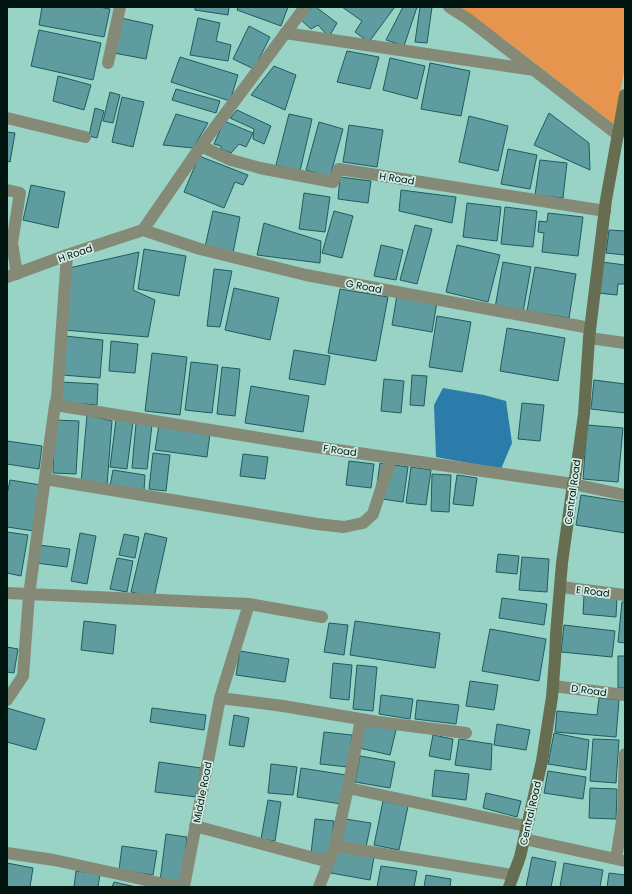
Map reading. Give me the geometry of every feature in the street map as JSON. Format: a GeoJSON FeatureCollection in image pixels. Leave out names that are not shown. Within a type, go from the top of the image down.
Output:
{"type":"FeatureCollection","features":[{"type":"Feature","properties":{"kind":"street"},"geometry":{"type":"LineString","coordinates":[[108,62],[120,7]]}},
{"type":"Feature","properties":{"kind":"street"},"geometry":{"type":"LineString","coordinates":[[142,230],[201,146],[305,7]]}},
{"type":"Feature","properties":{"kind":"street"},"geometry":{"type":"LineString","coordinates":[[449,7],[468,19],[618,135]]}},
{"type":"Feature","properties":{"kind":"street"},"geometry":{"type":"LineString","coordinates":[[285,33],[534,70]]}},
{"type":"Feature","properties":{"kind":"street","name":"Central Road"},"geometry":{"type":"LineString","coordinates":[[509,887],[520,857],[542,761],[552,697],[562,563],[584,414],[589,333],[604,211],[625,94]]}},
{"type":"Feature","properties":{"kind":"street"},"geometry":{"type":"LineString","coordinates":[[7,118],[85,137]]}},
{"type":"Feature","properties":{"kind":"street","name":"H Road"},"geometry":{"type":"LineString","coordinates":[[201,146],[231,160],[260,168],[333,182],[339,169],[604,211]]}},
{"type":"Feature","properties":{"kind":"street"},"geometry":{"type":"LineString","coordinates":[[7,190],[20,193],[12,243],[12,275]]}},
{"type":"Feature","properties":{"kind":"street","name":"H Road"},"geometry":{"type":"LineString","coordinates":[[12,275],[142,230]]}},
{"type":"Feature","properties":{"kind":"street","name":"G Road"},"geometry":{"type":"LineString","coordinates":[[142,230],[200,249],[306,275],[589,333],[625,343]]}},
{"type":"Feature","properties":{"kind":"street"},"geometry":{"type":"LineString","coordinates":[[7,700],[23,676],[29,595],[57,397],[67,255]]}},
{"type":"Feature","properties":{"kind":"street","name":"F Road"},"geometry":{"type":"LineString","coordinates":[[55,404],[301,445],[573,484],[625,495]]}},
{"type":"Feature","properties":{"kind":"street"},"geometry":{"type":"LineString","coordinates":[[45,479],[317,524],[344,526],[363,523],[373,514],[391,458]]}},
{"type":"Feature","properties":{"kind":"street","name":"E Road"},"geometry":{"type":"LineString","coordinates":[[561,587],[625,595]]}},
{"type":"Feature","properties":{"kind":"street"},"geometry":{"type":"LineString","coordinates":[[7,593],[249,604],[322,617]]}},
{"type":"Feature","properties":{"kind":"street","name":"Middle Road"},"geometry":{"type":"LineString","coordinates":[[184,887],[220,698],[249,604]]}},
{"type":"Feature","properties":{"kind":"street","name":"D Road"},"geometry":{"type":"LineString","coordinates":[[553,686],[625,695]]}},
{"type":"Feature","properties":{"kind":"street"},"geometry":{"type":"LineString","coordinates":[[220,698],[466,733]]}},
{"type":"Feature","properties":{"kind":"street"},"geometry":{"type":"LineString","coordinates":[[319,887],[335,846],[348,788],[360,719]]}},
{"type":"Feature","properties":{"kind":"street"},"geometry":{"type":"LineString","coordinates":[[524,839],[621,860],[625,754]]}},
{"type":"Feature","properties":{"kind":"street"},"geometry":{"type":"LineString","coordinates":[[348,788],[526,826]]}},
{"type":"Feature","properties":{"kind":"street"},"geometry":{"type":"LineString","coordinates":[[195,826],[329,862]]}},
{"type":"Feature","properties":{"kind":"street"},"geometry":{"type":"LineString","coordinates":[[335,846],[513,875]]}},
{"type":"Feature","properties":{"kind":"street"},"geometry":{"type":"LineString","coordinates":[[7,853],[54,860],[178,887]]}},
{"type":"Feature","properties":{"kind":"shaded area"},"geometry":{"type":"Polygon","coordinates":[[[457,7],[625,7],[625,66],[615,125],[504,39],[457,7]]]}},
{"type":"Feature","properties":{"kind":"water"},"geometry":{"type":"Polygon","coordinates":[[[443,388],[484,395],[506,401],[512,443],[501,469],[436,457],[434,405],[443,388]]]}},
{"type":"Feature","properties":{"kind":"building"},"geometry":{"type":"Polygon","coordinates":[[[42,7],[99,7],[110,9],[104,37],[39,25],[42,7]]]}},
{"type":"Feature","properties":{"kind":"building"},"geometry":{"type":"Polygon","coordinates":[[[195,7],[229,7],[228,15],[195,10],[195,7]]]}},
{"type":"Feature","properties":{"kind":"building"},"geometry":{"type":"Polygon","coordinates":[[[238,7],[288,7],[281,26],[237,10],[238,7]]]}},
{"type":"Feature","properties":{"kind":"building"},"geometry":{"type":"Polygon","coordinates":[[[312,7],[316,7],[337,23],[329,37],[318,25],[311,29],[301,20],[312,7]]]}},
{"type":"Feature","properties":{"kind":"building"},"geometry":{"type":"Polygon","coordinates":[[[342,7],[394,8],[369,42],[355,32],[362,21],[342,7]]]}},
{"type":"Feature","properties":{"kind":"building"},"geometry":{"type":"Polygon","coordinates":[[[403,7],[417,7],[404,46],[386,40],[403,7]]]}},
{"type":"Feature","properties":{"kind":"building"},"geometry":{"type":"Polygon","coordinates":[[[420,7],[432,7],[427,43],[415,42],[420,7]]]}},
{"type":"Feature","properties":{"kind":"building"},"geometry":{"type":"Polygon","coordinates":[[[121,18],[153,25],[146,59],[114,53],[121,18]]]}},
{"type":"Feature","properties":{"kind":"building"},"geometry":{"type":"Polygon","coordinates":[[[198,18],[220,23],[216,41],[231,45],[228,61],[190,55],[198,18]]]}},
{"type":"Feature","properties":{"kind":"building"},"geometry":{"type":"Polygon","coordinates":[[[249,26],[270,37],[254,69],[233,59],[249,26]]]}},
{"type":"Feature","properties":{"kind":"building"},"geometry":{"type":"Polygon","coordinates":[[[39,30],[101,43],[93,80],[31,66],[39,30]]]}},
{"type":"Feature","properties":{"kind":"building"},"geometry":{"type":"Polygon","coordinates":[[[347,51],[379,57],[370,89],[337,82],[347,51]]]}},
{"type":"Feature","properties":{"kind":"building"},"geometry":{"type":"Polygon","coordinates":[[[180,57],[238,75],[230,101],[171,82],[180,57]]]}},
{"type":"Feature","properties":{"kind":"building"},"geometry":{"type":"Polygon","coordinates":[[[390,58],[425,66],[417,99],[383,90],[390,58]]]}},
{"type":"Feature","properties":{"kind":"building"},"geometry":{"type":"Polygon","coordinates":[[[430,63],[470,71],[461,116],[421,109],[430,63]]]}},
{"type":"Feature","properties":{"kind":"building"},"geometry":{"type":"Polygon","coordinates":[[[274,66],[296,75],[285,110],[251,95],[274,66]]]}},
{"type":"Feature","properties":{"kind":"building"},"geometry":{"type":"Polygon","coordinates":[[[58,76],[91,85],[84,110],[53,101],[58,76]]]}},
{"type":"Feature","properties":{"kind":"building"},"geometry":{"type":"Polygon","coordinates":[[[176,89],[220,101],[216,113],[172,100],[176,89]]]}},
{"type":"Feature","properties":{"kind":"building"},"geometry":{"type":"Polygon","coordinates":[[[110,92],[120,95],[113,123],[103,121],[110,92]]]}},
{"type":"Feature","properties":{"kind":"building"},"geometry":{"type":"Polygon","coordinates":[[[122,97],[144,102],[133,147],[112,142],[122,97]]]}},
{"type":"Feature","properties":{"kind":"building"},"geometry":{"type":"Polygon","coordinates":[[[95,108],[104,111],[97,138],[89,136],[95,108]]]}},
{"type":"Feature","properties":{"kind":"building"},"geometry":{"type":"Polygon","coordinates":[[[237,110],[271,126],[264,144],[253,139],[254,129],[230,118],[237,110]]]}},
{"type":"Feature","properties":{"kind":"building"},"geometry":{"type":"Polygon","coordinates":[[[549,113],[589,143],[590,170],[534,145],[549,113]]]}},
{"type":"Feature","properties":{"kind":"building"},"geometry":{"type":"Polygon","coordinates":[[[176,114],[208,123],[193,148],[163,145],[176,114]]]}},
{"type":"Feature","properties":{"kind":"building"},"geometry":{"type":"Polygon","coordinates":[[[289,114],[312,119],[300,171],[276,165],[289,114]]]}},
{"type":"Feature","properties":{"kind":"building"},"geometry":{"type":"Polygon","coordinates":[[[469,116],[508,126],[498,171],[459,162],[469,116]]]}},
{"type":"Feature","properties":{"kind":"building"},"geometry":{"type":"Polygon","coordinates":[[[224,121],[253,133],[246,147],[239,144],[231,153],[221,149],[221,146],[214,144],[224,121]]]}},
{"type":"Feature","properties":{"kind":"building"},"geometry":{"type":"Polygon","coordinates":[[[319,122],[343,129],[330,177],[306,170],[319,122]]]}},
{"type":"Feature","properties":{"kind":"building"},"geometry":{"type":"Polygon","coordinates":[[[349,125],[383,130],[377,167],[343,162],[349,125]]]}},
{"type":"Feature","properties":{"kind":"building"},"geometry":{"type":"Polygon","coordinates":[[[7,132],[15,133],[10,162],[7,161],[7,132]]]}},
{"type":"Feature","properties":{"kind":"building"},"geometry":{"type":"Polygon","coordinates":[[[508,149],[537,155],[530,189],[501,184],[508,149]]]}},
{"type":"Feature","properties":{"kind":"building"},"geometry":{"type":"Polygon","coordinates":[[[199,156],[248,175],[243,185],[235,182],[224,208],[184,192],[199,156]]]}},
{"type":"Feature","properties":{"kind":"building"},"geometry":{"type":"Polygon","coordinates":[[[540,160],[567,163],[563,198],[535,195],[540,160]]]}},
{"type":"Feature","properties":{"kind":"building"},"geometry":{"type":"Polygon","coordinates":[[[340,177],[371,181],[368,203],[338,199],[340,177]]]}},
{"type":"Feature","properties":{"kind":"building"},"geometry":{"type":"Polygon","coordinates":[[[31,185],[65,192],[58,228],[23,220],[31,185]]]}},
{"type":"Feature","properties":{"kind":"building"},"geometry":{"type":"Polygon","coordinates":[[[401,190],[456,197],[452,223],[399,211],[401,190]]]}},
{"type":"Feature","properties":{"kind":"building"},"geometry":{"type":"Polygon","coordinates":[[[304,193],[330,197],[325,232],[299,229],[304,193]]]}},
{"type":"Feature","properties":{"kind":"building"},"geometry":{"type":"Polygon","coordinates":[[[467,203],[501,207],[497,241],[463,237],[467,203]]]}},
{"type":"Feature","properties":{"kind":"building"},"geometry":{"type":"Polygon","coordinates":[[[505,207],[537,211],[533,247],[501,244],[505,207]]]}},
{"type":"Feature","properties":{"kind":"building"},"geometry":{"type":"Polygon","coordinates":[[[213,211],[240,217],[233,253],[205,247],[213,211]]]}},
{"type":"Feature","properties":{"kind":"building"},"geometry":{"type":"Polygon","coordinates":[[[334,211],[353,216],[342,258],[322,253],[334,211]]]}},
{"type":"Feature","properties":{"kind":"building"},"geometry":{"type":"Polygon","coordinates":[[[548,213],[583,217],[578,256],[542,252],[544,233],[538,232],[539,221],[547,222],[548,213]]]}},
{"type":"Feature","properties":{"kind":"building"},"geometry":{"type":"Polygon","coordinates":[[[264,223],[321,241],[320,263],[257,255],[264,223]]]}},
{"type":"Feature","properties":{"kind":"building"},"geometry":{"type":"Polygon","coordinates":[[[415,225],[432,229],[417,284],[400,280],[415,225]]]}},
{"type":"Feature","properties":{"kind":"building"},"geometry":{"type":"Polygon","coordinates":[[[609,230],[625,231],[625,255],[606,253],[609,230]]]}},
{"type":"Feature","properties":{"kind":"building"},"geometry":{"type":"Polygon","coordinates":[[[381,245],[403,250],[396,280],[374,276],[381,245]]]}},
{"type":"Feature","properties":{"kind":"building"},"geometry":{"type":"Polygon","coordinates":[[[457,245],[500,255],[488,302],[446,292],[457,245]]]}},
{"type":"Feature","properties":{"kind":"building"},"geometry":{"type":"Polygon","coordinates":[[[144,249],[186,256],[179,296],[138,289],[144,249]]]}},
{"type":"Feature","properties":{"kind":"building"},"geometry":{"type":"Polygon","coordinates":[[[139,252],[133,290],[155,300],[148,337],[64,330],[69,268],[139,252]]]}},
{"type":"Feature","properties":{"kind":"building"},"geometry":{"type":"Polygon","coordinates":[[[503,262],[531,267],[523,312],[495,308],[503,262]]]}},
{"type":"Feature","properties":{"kind":"building"},"geometry":{"type":"Polygon","coordinates":[[[602,262],[625,265],[625,284],[618,284],[617,295],[598,293],[602,262]]]}},
{"type":"Feature","properties":{"kind":"building"},"geometry":{"type":"Polygon","coordinates":[[[535,267],[576,274],[569,318],[527,311],[535,267]]]}},
{"type":"Feature","properties":{"kind":"building"},"geometry":{"type":"Polygon","coordinates":[[[214,269],[232,271],[220,327],[207,326],[214,269]]]}},
{"type":"Feature","properties":{"kind":"building"},"geometry":{"type":"Polygon","coordinates":[[[234,288],[279,298],[270,340],[225,330],[234,288]]]}},
{"type":"Feature","properties":{"kind":"building"},"geometry":{"type":"Polygon","coordinates":[[[340,289],[388,297],[376,361],[328,353],[340,289]]]}},
{"type":"Feature","properties":{"kind":"building"},"geometry":{"type":"Polygon","coordinates":[[[397,295],[437,302],[432,332],[392,325],[397,295]]]}},
{"type":"Feature","properties":{"kind":"building"},"geometry":{"type":"Polygon","coordinates":[[[437,316],[471,322],[462,372],[429,367],[437,316]]]}},
{"type":"Feature","properties":{"kind":"building"},"geometry":{"type":"Polygon","coordinates":[[[507,328],[565,338],[558,381],[500,371],[507,328]]]}},
{"type":"Feature","properties":{"kind":"building"},"geometry":{"type":"Polygon","coordinates":[[[65,336],[103,340],[100,378],[62,375],[65,336]]]}},
{"type":"Feature","properties":{"kind":"building"},"geometry":{"type":"Polygon","coordinates":[[[111,341],[138,344],[135,373],[109,371],[111,341]]]}},
{"type":"Feature","properties":{"kind":"building"},"geometry":{"type":"Polygon","coordinates":[[[294,350],[330,356],[325,385],[289,379],[294,350]]]}},
{"type":"Feature","properties":{"kind":"building"},"geometry":{"type":"Polygon","coordinates":[[[152,353],[187,357],[180,415],[145,411],[152,353]]]}},
{"type":"Feature","properties":{"kind":"building"},"geometry":{"type":"Polygon","coordinates":[[[191,362],[218,365],[212,413],[185,410],[191,362]]]}},
{"type":"Feature","properties":{"kind":"building"},"geometry":{"type":"Polygon","coordinates":[[[222,367],[240,369],[235,416],[217,414],[222,367]]]}},
{"type":"Feature","properties":{"kind":"building"},"geometry":{"type":"Polygon","coordinates":[[[412,375],[427,376],[424,406],[410,405],[412,375]]]}},
{"type":"Feature","properties":{"kind":"building"},"geometry":{"type":"Polygon","coordinates":[[[384,379],[404,381],[401,413],[381,411],[384,379]]]}},
{"type":"Feature","properties":{"kind":"building"},"geometry":{"type":"Polygon","coordinates":[[[594,380],[625,384],[625,413],[591,409],[594,380]]]}},
{"type":"Feature","properties":{"kind":"building"},"geometry":{"type":"Polygon","coordinates":[[[61,382],[98,384],[97,405],[60,402],[61,382]]]}},
{"type":"Feature","properties":{"kind":"building"},"geometry":{"type":"Polygon","coordinates":[[[251,386],[309,396],[303,432],[245,423],[251,386]]]}},
{"type":"Feature","properties":{"kind":"building"},"geometry":{"type":"Polygon","coordinates":[[[522,403],[544,405],[540,441],[518,439],[522,403]]]}},
{"type":"Feature","properties":{"kind":"building"},"geometry":{"type":"Polygon","coordinates":[[[87,415],[112,421],[107,485],[81,483],[87,415]]]}},
{"type":"Feature","properties":{"kind":"building"},"geometry":{"type":"Polygon","coordinates":[[[55,420],[79,421],[76,474],[53,473],[55,420]]]}},
{"type":"Feature","properties":{"kind":"building"},"geometry":{"type":"Polygon","coordinates":[[[116,420],[133,422],[127,469],[110,467],[116,420]]]}},
{"type":"Feature","properties":{"kind":"building"},"geometry":{"type":"Polygon","coordinates":[[[136,423],[152,425],[147,469],[132,468],[136,423]]]}},
{"type":"Feature","properties":{"kind":"building"},"geometry":{"type":"Polygon","coordinates":[[[159,425],[210,433],[207,457],[155,450],[159,425]]]}},
{"type":"Feature","properties":{"kind":"building"},"geometry":{"type":"Polygon","coordinates":[[[587,425],[623,428],[618,482],[583,479],[587,425]]]}},
{"type":"Feature","properties":{"kind":"building"},"geometry":{"type":"Polygon","coordinates":[[[7,441],[42,446],[39,469],[7,464],[7,441]]]}},
{"type":"Feature","properties":{"kind":"building"},"geometry":{"type":"Polygon","coordinates":[[[153,453],[170,455],[166,491],[149,489],[153,453]]]}},
{"type":"Feature","properties":{"kind":"building"},"geometry":{"type":"Polygon","coordinates":[[[243,454],[268,457],[265,479],[240,476],[243,454]]]}},
{"type":"Feature","properties":{"kind":"building"},"geometry":{"type":"Polygon","coordinates":[[[349,461],[374,464],[371,488],[346,485],[349,461]]]}},
{"type":"Feature","properties":{"kind":"building"},"geometry":{"type":"Polygon","coordinates":[[[380,463],[408,467],[403,502],[375,498],[380,463]]]}},
{"type":"Feature","properties":{"kind":"building"},"geometry":{"type":"Polygon","coordinates":[[[411,467],[431,470],[426,505],[406,503],[411,467]]]}},
{"type":"Feature","properties":{"kind":"building"},"geometry":{"type":"Polygon","coordinates":[[[113,470],[145,475],[144,491],[110,486],[113,470]]]}},
{"type":"Feature","properties":{"kind":"building"},"geometry":{"type":"Polygon","coordinates":[[[432,474],[451,475],[449,512],[431,511],[432,474]]]}},
{"type":"Feature","properties":{"kind":"building"},"geometry":{"type":"Polygon","coordinates":[[[457,475],[477,478],[473,506],[453,504],[457,475]]]}},
{"type":"Feature","properties":{"kind":"building"},"geometry":{"type":"Polygon","coordinates":[[[10,480],[41,485],[34,531],[7,527],[7,495],[10,480]]]}},
{"type":"Feature","properties":{"kind":"building"},"geometry":{"type":"Polygon","coordinates":[[[581,495],[625,502],[625,533],[576,525],[581,495]]]}},
{"type":"Feature","properties":{"kind":"building"},"geometry":{"type":"Polygon","coordinates":[[[7,532],[28,535],[21,576],[7,573],[7,532]]]}},
{"type":"Feature","properties":{"kind":"building"},"geometry":{"type":"Polygon","coordinates":[[[80,533],[96,536],[87,584],[71,581],[80,533]]]}},
{"type":"Feature","properties":{"kind":"building"},"geometry":{"type":"Polygon","coordinates":[[[145,533],[167,538],[154,597],[131,592],[145,533]]]}},
{"type":"Feature","properties":{"kind":"building"},"geometry":{"type":"Polygon","coordinates":[[[124,534],[139,537],[135,558],[119,555],[124,534]]]}},
{"type":"Feature","properties":{"kind":"building"},"geometry":{"type":"Polygon","coordinates":[[[39,545],[70,549],[67,567],[36,563],[39,545]]]}},
{"type":"Feature","properties":{"kind":"building"},"geometry":{"type":"Polygon","coordinates":[[[498,554],[519,556],[517,574],[496,572],[498,554]]]}},
{"type":"Feature","properties":{"kind":"building"},"geometry":{"type":"Polygon","coordinates":[[[522,557],[549,559],[547,592],[519,590],[522,557]]]}},
{"type":"Feature","properties":{"kind":"building"},"geometry":{"type":"Polygon","coordinates":[[[117,558],[133,561],[127,592],[110,589],[117,558]]]}},
{"type":"Feature","properties":{"kind":"building"},"geometry":{"type":"Polygon","coordinates":[[[584,595],[617,597],[616,617],[583,614],[584,595]]]}},
{"type":"Feature","properties":{"kind":"building"},"geometry":{"type":"Polygon","coordinates":[[[502,598],[547,604],[544,625],[499,618],[502,598]]]}},
{"type":"Feature","properties":{"kind":"building"},"geometry":{"type":"Polygon","coordinates":[[[622,602],[625,602],[625,643],[618,642],[622,602]]]}},
{"type":"Feature","properties":{"kind":"building"},"geometry":{"type":"Polygon","coordinates":[[[84,621],[116,625],[113,654],[81,650],[84,621]]]}},
{"type":"Feature","properties":{"kind":"building"},"geometry":{"type":"Polygon","coordinates":[[[355,621],[440,633],[435,668],[350,655],[355,621]]]}},
{"type":"Feature","properties":{"kind":"building"},"geometry":{"type":"Polygon","coordinates":[[[329,623],[348,625],[344,655],[324,652],[329,623]]]}},
{"type":"Feature","properties":{"kind":"building"},"geometry":{"type":"Polygon","coordinates":[[[564,625],[615,631],[612,657],[561,652],[564,625]]]}},
{"type":"Feature","properties":{"kind":"building"},"geometry":{"type":"Polygon","coordinates":[[[490,629],[546,639],[539,681],[482,671],[490,629]]]}},
{"type":"Feature","properties":{"kind":"building"},"geometry":{"type":"Polygon","coordinates":[[[7,647],[18,649],[14,673],[7,672],[7,647]]]}},
{"type":"Feature","properties":{"kind":"building"},"geometry":{"type":"Polygon","coordinates":[[[240,651],[289,659],[285,682],[236,675],[240,651]]]}},
{"type":"Feature","properties":{"kind":"building"},"geometry":{"type":"Polygon","coordinates":[[[618,656],[625,656],[625,688],[618,688],[618,656]]]}},
{"type":"Feature","properties":{"kind":"building"},"geometry":{"type":"Polygon","coordinates":[[[333,663],[352,665],[349,700],[330,698],[333,663]]]}},
{"type":"Feature","properties":{"kind":"building"},"geometry":{"type":"Polygon","coordinates":[[[357,665],[377,667],[373,711],[353,709],[357,665]]]}},
{"type":"Feature","properties":{"kind":"building"},"geometry":{"type":"Polygon","coordinates":[[[470,681],[498,685],[494,710],[466,706],[470,681]]]}},
{"type":"Feature","properties":{"kind":"building"},"geometry":{"type":"Polygon","coordinates":[[[381,695],[413,699],[410,719],[379,714],[381,695]]]}},
{"type":"Feature","properties":{"kind":"building"},"geometry":{"type":"Polygon","coordinates":[[[599,698],[619,700],[616,737],[555,732],[557,711],[597,715],[599,698]]]}},
{"type":"Feature","properties":{"kind":"building"},"geometry":{"type":"Polygon","coordinates":[[[417,700],[459,705],[456,724],[415,719],[417,700]]]}},
{"type":"Feature","properties":{"kind":"building"},"geometry":{"type":"Polygon","coordinates":[[[7,708],[45,719],[36,750],[7,742],[7,708]]]}},
{"type":"Feature","properties":{"kind":"building"},"geometry":{"type":"Polygon","coordinates":[[[152,708],[206,715],[204,730],[150,722],[152,708]]]}},
{"type":"Feature","properties":{"kind":"building"},"geometry":{"type":"Polygon","coordinates":[[[234,715],[249,718],[244,747],[229,745],[234,715]]]}},
{"type":"Feature","properties":{"kind":"building"},"geometry":{"type":"Polygon","coordinates":[[[365,722],[396,730],[390,755],[359,748],[365,722]]]}},
{"type":"Feature","properties":{"kind":"building"},"geometry":{"type":"Polygon","coordinates":[[[497,724],[530,730],[526,750],[494,745],[497,724]]]}},
{"type":"Feature","properties":{"kind":"building"},"geometry":{"type":"Polygon","coordinates":[[[324,732],[352,735],[348,767],[320,764],[324,732]]]}},
{"type":"Feature","properties":{"kind":"building"},"geometry":{"type":"Polygon","coordinates":[[[554,733],[589,740],[586,770],[548,764],[554,733]]]}},
{"type":"Feature","properties":{"kind":"building"},"geometry":{"type":"Polygon","coordinates":[[[433,735],[453,739],[450,760],[429,756],[433,735]]]}},
{"type":"Feature","properties":{"kind":"building"},"geometry":{"type":"Polygon","coordinates":[[[459,739],[492,744],[491,770],[455,765],[459,739]]]}},
{"type":"Feature","properties":{"kind":"building"},"geometry":{"type":"Polygon","coordinates":[[[593,739],[619,740],[616,783],[590,781],[593,739]]]}},
{"type":"Feature","properties":{"kind":"building"},"geometry":{"type":"Polygon","coordinates":[[[360,756],[395,762],[390,788],[355,782],[360,756]]]}},
{"type":"Feature","properties":{"kind":"building"},"geometry":{"type":"Polygon","coordinates":[[[159,762],[201,768],[197,797],[155,792],[159,762]]]}},
{"type":"Feature","properties":{"kind":"building"},"geometry":{"type":"Polygon","coordinates":[[[271,764],[297,767],[293,795],[268,793],[271,764]]]}},
{"type":"Feature","properties":{"kind":"building"},"geometry":{"type":"Polygon","coordinates":[[[301,768],[346,775],[341,804],[297,797],[301,768]]]}},
{"type":"Feature","properties":{"kind":"building"},"geometry":{"type":"Polygon","coordinates":[[[435,770],[469,774],[466,800],[432,796],[435,770]]]}},
{"type":"Feature","properties":{"kind":"building"},"geometry":{"type":"Polygon","coordinates":[[[548,771],[586,777],[583,799],[544,793],[548,771]]]}},
{"type":"Feature","properties":{"kind":"building"},"geometry":{"type":"Polygon","coordinates":[[[590,788],[617,789],[616,819],[589,818],[590,788]]]}},
{"type":"Feature","properties":{"kind":"building"},"geometry":{"type":"Polygon","coordinates":[[[486,793],[521,801],[517,817],[483,808],[486,793]]]}},
{"type":"Feature","properties":{"kind":"building"},"geometry":{"type":"Polygon","coordinates":[[[268,800],[281,802],[275,841],[261,839],[268,800]]]}},
{"type":"Feature","properties":{"kind":"building"},"geometry":{"type":"Polygon","coordinates":[[[383,801],[408,806],[399,850],[374,845],[383,801]]]}},
{"type":"Feature","properties":{"kind":"building"},"geometry":{"type":"Polygon","coordinates":[[[315,819],[334,821],[329,856],[311,853],[315,819]]]}},
{"type":"Feature","properties":{"kind":"building"},"geometry":{"type":"Polygon","coordinates":[[[345,819],[371,823],[366,847],[340,843],[345,819]]]}},
{"type":"Feature","properties":{"kind":"building"},"geometry":{"type":"Polygon","coordinates":[[[166,834],[187,837],[182,883],[160,881],[166,834]]]}},
{"type":"Feature","properties":{"kind":"building"},"geometry":{"type":"Polygon","coordinates":[[[122,846],[157,851],[153,875],[119,870],[122,846]]]}},
{"type":"Feature","properties":{"kind":"building"},"geometry":{"type":"Polygon","coordinates":[[[336,850],[374,857],[370,880],[331,873],[336,850]]]}},
{"type":"Feature","properties":{"kind":"building"},"geometry":{"type":"Polygon","coordinates":[[[532,857],[556,862],[551,887],[526,887],[532,857]]]}},
{"type":"Feature","properties":{"kind":"building"},"geometry":{"type":"Polygon","coordinates":[[[7,863],[33,868],[30,887],[7,887],[7,863]]]}},
{"type":"Feature","properties":{"kind":"building"},"geometry":{"type":"Polygon","coordinates":[[[564,863],[603,870],[600,887],[560,887],[564,863]]]}},
{"type":"Feature","properties":{"kind":"building"},"geometry":{"type":"Polygon","coordinates":[[[381,866],[417,871],[414,887],[377,887],[381,866]]]}},
{"type":"Feature","properties":{"kind":"building"},"geometry":{"type":"Polygon","coordinates":[[[76,871],[100,874],[98,887],[74,887],[76,871]]]}},
{"type":"Feature","properties":{"kind":"building"},"geometry":{"type":"Polygon","coordinates":[[[609,873],[625,875],[625,887],[607,887],[609,873]]]}},
{"type":"Feature","properties":{"kind":"building"},"geometry":{"type":"Polygon","coordinates":[[[426,875],[451,879],[450,887],[424,887],[426,875]]]}},
{"type":"Feature","properties":{"kind":"building"},"geometry":{"type":"Polygon","coordinates":[[[114,882],[136,887],[112,887],[114,882]]]}}]}
